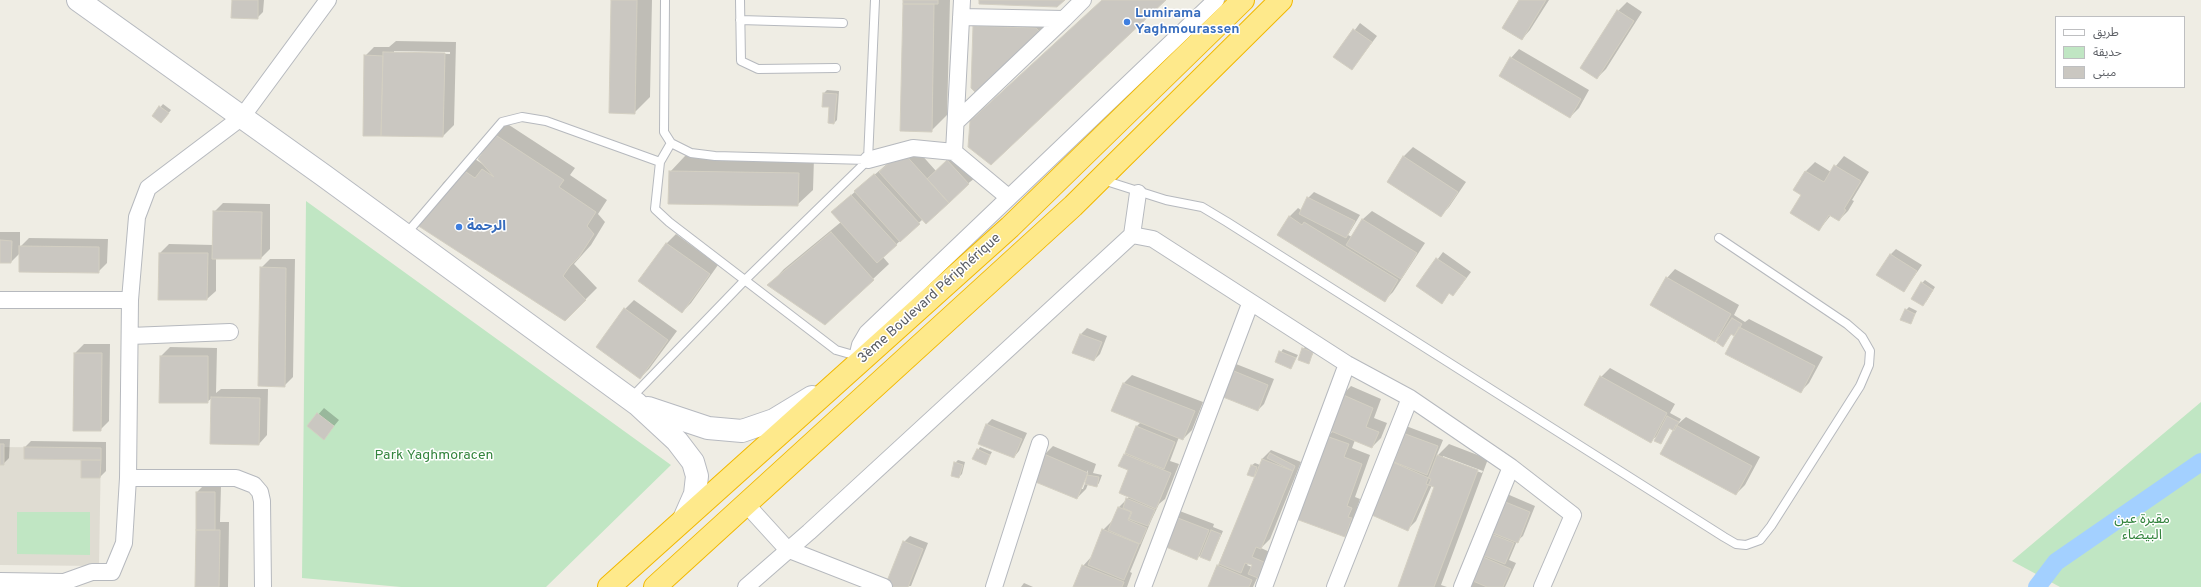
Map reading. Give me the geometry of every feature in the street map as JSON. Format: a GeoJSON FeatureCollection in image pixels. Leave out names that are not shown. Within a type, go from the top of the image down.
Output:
{"type":"FeatureCollection","features":[{"type":"Feature","properties":{"kind":"highway","name":"3ème Boulevard Périphérique"},"geometry":{"type":"LineString","coordinates":[[609,587],[856,361],[1010,227],[1243,0]]}},
{"type":"Feature","properties":{"kind":"highway","name":"3ème Boulevard Périphérique"},"geometry":{"type":"LineString","coordinates":[[655,587],[1100,179],[1281,0]]}},
{"type":"Feature","properties":{"kind":"main road"},"geometry":{"type":"LineString","coordinates":[[78,0],[406,235],[634,402],[676,441],[693,462],[697,476],[695,494],[684,519]]}},
{"type":"Feature","properties":{"kind":"main road"},"geometry":{"type":"LineString","coordinates":[[634,402],[680,421],[708,428],[742,431],[774,420],[805,402],[856,361]]}},
{"type":"Feature","properties":{"kind":"street"},"geometry":{"type":"LineString","coordinates":[[0,581],[64,582],[92,572],[112,572],[124,543],[128,478],[130,300],[137,217],[148,188],[242,117],[328,0]]}},
{"type":"Feature","properties":{"kind":"street"},"geometry":{"type":"LineString","coordinates":[[954,152],[962,0]]}},
{"type":"Feature","properties":{"kind":"street"},"geometry":{"type":"LineString","coordinates":[[956,122],[1082,0]]}},
{"type":"Feature","properties":{"kind":"street"},"geometry":{"type":"LineString","coordinates":[[856,361],[867,332],[1008,196],[1216,0]]}},
{"type":"Feature","properties":{"kind":"street"},"geometry":{"type":"LineString","coordinates":[[961,18],[1064,19]]}},
{"type":"Feature","properties":{"kind":"street"},"geometry":{"type":"LineString","coordinates":[[868,160],[913,148],[954,152],[1008,196]]}},
{"type":"Feature","properties":{"kind":"street"},"geometry":{"type":"LineString","coordinates":[[746,587],[787,549],[809,532],[1132,235],[1138,193]]}},
{"type":"Feature","properties":{"kind":"street"},"geometry":{"type":"LineString","coordinates":[[1132,235],[1153,239],[1250,304],[1347,364],[1410,398],[1511,467],[1573,515],[1542,587]]}},
{"type":"Feature","properties":{"kind":"street"},"geometry":{"type":"LineString","coordinates":[[0,300],[130,300]]}},
{"type":"Feature","properties":{"kind":"street"},"geometry":{"type":"LineString","coordinates":[[1143,587],[1250,304]]}},
{"type":"Feature","properties":{"kind":"street"},"geometry":{"type":"LineString","coordinates":[[130,336],[230,332]]}},
{"type":"Feature","properties":{"kind":"street"},"geometry":{"type":"LineString","coordinates":[[1264,587],[1347,364]]}},
{"type":"Feature","properties":{"kind":"street"},"geometry":{"type":"LineString","coordinates":[[1336,587],[1410,398]]}},
{"type":"Feature","properties":{"kind":"street"},"geometry":{"type":"LineString","coordinates":[[994,587],[1040,443]]}},
{"type":"Feature","properties":{"kind":"street"},"geometry":{"type":"LineString","coordinates":[[1462,587],[1511,467]]}},
{"type":"Feature","properties":{"kind":"street"},"geometry":{"type":"LineString","coordinates":[[128,478],[236,478],[254,485],[260,492],[262,501],[263,587]]}},
{"type":"Feature","properties":{"kind":"street"},"geometry":{"type":"LineString","coordinates":[[746,504],[787,549],[884,587]]}},
{"type":"Feature","properties":{"kind":"lane"},"geometry":{"type":"LineString","coordinates":[[665,0],[664,132],[671,143],[691,153],[714,156],[868,160]]}},
{"type":"Feature","properties":{"kind":"lane"},"geometry":{"type":"LineString","coordinates":[[740,0],[741,62],[758,69],[836,68]]}},
{"type":"Feature","properties":{"kind":"lane"},"geometry":{"type":"LineString","coordinates":[[634,402],[745,280],[868,160],[875,0]]}},
{"type":"Feature","properties":{"kind":"lane"},"geometry":{"type":"LineString","coordinates":[[740,20],[843,23]]}},
{"type":"Feature","properties":{"kind":"lane"},"geometry":{"type":"LineString","coordinates":[[406,235],[502,122],[522,117],[546,121],[660,162]]}},
{"type":"Feature","properties":{"kind":"lane"},"geometry":{"type":"LineString","coordinates":[[671,143],[660,162],[655,209],[836,350],[856,361]]}},
{"type":"Feature","properties":{"kind":"lane"},"geometry":{"type":"LineString","coordinates":[[1100,179],[1138,193],[1202,207],[1228,222],[1724,537],[1736,544],[1746,545],[1760,540],[1784,506],[1860,386],[1869,365],[1870,351],[1862,338],[1847,324],[1719,238]]}},
{"type":"Feature","properties":{"kind":"shaded area"},"geometry":{"type":"Polygon","coordinates":[[[0,447],[101,448],[99,566],[0,565],[0,447]]]}},
{"type":"Feature","properties":{"kind":"green space","name":"Park Yaghmoracen"},"geometry":{"type":"Polygon","coordinates":[[[306,201],[671,465],[546,587],[401,587],[302,578],[306,201]]]}},
{"type":"Feature","properties":{"kind":"green space","name":"مقبرة عين البيضاء"},"geometry":{"type":"Polygon","coordinates":[[[2201,402],[2201,587],[2060,587],[2012,561],[2201,402]]]}},
{"type":"Feature","properties":{"kind":"green space"},"geometry":{"type":"Polygon","coordinates":[[[17,512],[90,512],[90,555],[17,554],[17,512]]]}},
{"type":"Feature","properties":{"kind":"building"},"geometry":{"type":"Polygon","coordinates":[[[232,0],[258,0],[258,19],[231,18],[232,0]]]}},
{"type":"Feature","properties":{"kind":"building"},"geometry":{"type":"Polygon","coordinates":[[[611,0],[637,0],[635,114],[609,113],[611,0]]]}},
{"type":"Feature","properties":{"kind":"building"},"geometry":{"type":"Polygon","coordinates":[[[903,0],[938,0],[938,4],[903,4],[903,0]]]}},
{"type":"Feature","properties":{"kind":"building"},"geometry":{"type":"Polygon","coordinates":[[[979,0],[1065,0],[1057,7],[979,4],[979,0]]]}},
{"type":"Feature","properties":{"kind":"building"},"geometry":{"type":"Polygon","coordinates":[[[1102,0],[1166,0],[991,165],[968,147],[970,121],[1102,0]]]}},
{"type":"Feature","properties":{"kind":"building"},"geometry":{"type":"Polygon","coordinates":[[[1519,0],[1546,0],[1522,40],[1502,28],[1519,0]]]}},
{"type":"Feature","properties":{"kind":"building"},"geometry":{"type":"Polygon","coordinates":[[[903,4],[934,4],[932,132],[900,131],[903,4]]]}},
{"type":"Feature","properties":{"kind":"building"},"geometry":{"type":"Polygon","coordinates":[[[1617,10],[1634,21],[1597,79],[1580,68],[1617,10]]]}},
{"type":"Feature","properties":{"kind":"building"},"geometry":{"type":"Polygon","coordinates":[[[973,26],[1036,28],[1041,33],[979,96],[971,88],[973,26]]]}},
{"type":"Feature","properties":{"kind":"building"},"geometry":{"type":"Polygon","coordinates":[[[1353,29],[1372,42],[1352,70],[1333,57],[1353,29]]]}},
{"type":"Feature","properties":{"kind":"building"},"geometry":{"type":"Polygon","coordinates":[[[383,52],[445,53],[443,137],[381,136],[383,52]]]}},
{"type":"Feature","properties":{"kind":"building"},"geometry":{"type":"Polygon","coordinates":[[[364,55],[383,56],[381,136],[363,136],[364,55]]]}},
{"type":"Feature","properties":{"kind":"building"},"geometry":{"type":"Polygon","coordinates":[[[1510,57],[1581,99],[1570,118],[1499,76],[1510,57]]]}},
{"type":"Feature","properties":{"kind":"building"},"geometry":{"type":"Polygon","coordinates":[[[823,93],[837,94],[834,124],[828,123],[829,107],[822,107],[823,93]]]}},
{"type":"Feature","properties":{"kind":"building"},"geometry":{"type":"Polygon","coordinates":[[[159,106],[169,113],[161,123],[152,116],[159,106]]]}},
{"type":"Feature","properties":{"kind":"building"},"geometry":{"type":"Polygon","coordinates":[[[494,134],[564,180],[559,187],[596,212],[587,226],[594,234],[579,257],[563,276],[586,300],[565,321],[417,225],[444,182],[460,168],[475,178],[482,169],[494,177],[478,159],[494,134]]]}},
{"type":"Feature","properties":{"kind":"building"},"geometry":{"type":"Polygon","coordinates":[[[902,151],[949,203],[926,224],[879,172],[902,151]]]}},
{"type":"Feature","properties":{"kind":"building"},"geometry":{"type":"Polygon","coordinates":[[[1403,156],[1458,192],[1441,217],[1387,182],[1403,156]]]}},
{"type":"Feature","properties":{"kind":"building"},"geometry":{"type":"Polygon","coordinates":[[[947,160],[969,184],[949,203],[927,179],[947,160]]]}},
{"type":"Feature","properties":{"kind":"building"},"geometry":{"type":"Polygon","coordinates":[[[1834,165],[1861,181],[1844,209],[1846,210],[1839,221],[1829,215],[1819,231],[1790,213],[1801,195],[1793,190],[1805,171],[1824,182],[1834,165]]]}},
{"type":"Feature","properties":{"kind":"building"},"geometry":{"type":"Polygon","coordinates":[[[669,171],[799,173],[798,206],[668,204],[669,171]]]}},
{"type":"Feature","properties":{"kind":"building"},"geometry":{"type":"Polygon","coordinates":[[[874,174],[920,224],[900,242],[854,191],[874,174]]]}},
{"type":"Feature","properties":{"kind":"building"},"geometry":{"type":"Polygon","coordinates":[[[851,195],[897,245],[877,263],[831,212],[851,195]]]}},
{"type":"Feature","properties":{"kind":"building"},"geometry":{"type":"Polygon","coordinates":[[[1307,197],[1355,221],[1346,238],[1299,214],[1307,197]]]}},
{"type":"Feature","properties":{"kind":"building"},"geometry":{"type":"Polygon","coordinates":[[[213,211],[262,212],[261,259],[212,259],[213,211]]]}},
{"type":"Feature","properties":{"kind":"building"},"geometry":{"type":"Polygon","coordinates":[[[1289,216],[1302,225],[1304,222],[1398,280],[1385,302],[1277,235],[1289,216]]]}},
{"type":"Feature","properties":{"kind":"building"},"geometry":{"type":"Polygon","coordinates":[[[1362,219],[1417,253],[1401,279],[1346,245],[1362,219]]]}},
{"type":"Feature","properties":{"kind":"building"},"geometry":{"type":"Polygon","coordinates":[[[831,232],[874,280],[825,325],[767,285],[831,232]]]}},
{"type":"Feature","properties":{"kind":"building"},"geometry":{"type":"Polygon","coordinates":[[[0,240],[12,241],[11,263],[0,263],[0,240]]]}},
{"type":"Feature","properties":{"kind":"building"},"geometry":{"type":"Polygon","coordinates":[[[666,243],[710,274],[682,313],[638,281],[666,243]]]}},
{"type":"Feature","properties":{"kind":"building"},"geometry":{"type":"Polygon","coordinates":[[[19,246],[99,247],[99,273],[19,272],[19,246]]]}},
{"type":"Feature","properties":{"kind":"building"},"geometry":{"type":"Polygon","coordinates":[[[159,253],[208,253],[207,300],[158,300],[159,253]]]}},
{"type":"Feature","properties":{"kind":"building"},"geometry":{"type":"Polygon","coordinates":[[[1890,254],[1917,271],[1904,292],[1876,275],[1890,254]]]}},
{"type":"Feature","properties":{"kind":"building"},"geometry":{"type":"Polygon","coordinates":[[[1436,258],[1466,278],[1453,296],[1449,293],[1442,304],[1416,286],[1436,258]]]}},
{"type":"Feature","properties":{"kind":"building"},"geometry":{"type":"Polygon","coordinates":[[[260,267],[286,268],[285,387],[258,386],[260,267]]]}},
{"type":"Feature","properties":{"kind":"building"},"geometry":{"type":"Polygon","coordinates":[[[1666,277],[1731,314],[1715,342],[1650,305],[1666,277]]]}},
{"type":"Feature","properties":{"kind":"building"},"geometry":{"type":"Polygon","coordinates":[[[1921,282],[1933,290],[1923,306],[1911,299],[1921,282]]]}},
{"type":"Feature","properties":{"kind":"building"},"geometry":{"type":"Polygon","coordinates":[[[624,308],[668,340],[640,379],[596,347],[624,308]]]}},
{"type":"Feature","properties":{"kind":"building"},"geometry":{"type":"Polygon","coordinates":[[[1905,309],[1915,314],[1911,324],[1900,320],[1905,309]]]}},
{"type":"Feature","properties":{"kind":"building"},"geometry":{"type":"Polygon","coordinates":[[[1732,318],[1742,324],[1734,336],[1731,334],[1723,347],[1716,342],[1732,318]]]}},
{"type":"Feature","properties":{"kind":"building"},"geometry":{"type":"Polygon","coordinates":[[[1739,327],[1815,366],[1801,393],[1725,354],[1739,327]]]}},
{"type":"Feature","properties":{"kind":"building"},"geometry":{"type":"Polygon","coordinates":[[[1080,334],[1102,342],[1094,361],[1072,353],[1080,334]]]}},
{"type":"Feature","properties":{"kind":"building"},"geometry":{"type":"Polygon","coordinates":[[[1302,348],[1313,352],[1309,364],[1298,360],[1302,348]]]}},
{"type":"Feature","properties":{"kind":"building"},"geometry":{"type":"Polygon","coordinates":[[[1279,351],[1296,358],[1291,369],[1275,362],[1279,351]]]}},
{"type":"Feature","properties":{"kind":"building"},"geometry":{"type":"Polygon","coordinates":[[[74,353],[102,353],[101,431],[73,431],[74,353]]]}},
{"type":"Feature","properties":{"kind":"building"},"geometry":{"type":"Polygon","coordinates":[[[160,356],[208,356],[208,403],[159,403],[160,356]]]}},
{"type":"Feature","properties":{"kind":"building"},"geometry":{"type":"Polygon","coordinates":[[[1229,369],[1268,385],[1258,411],[1218,395],[1229,369]]]}},
{"type":"Feature","properties":{"kind":"building"},"geometry":{"type":"Polygon","coordinates":[[[1600,376],[1667,413],[1651,443],[1584,405],[1600,376]]]}},
{"type":"Feature","properties":{"kind":"building"},"geometry":{"type":"Polygon","coordinates":[[[1123,383],[1195,411],[1183,440],[1111,411],[1123,383]]]}},
{"type":"Feature","properties":{"kind":"building"},"geometry":{"type":"Polygon","coordinates":[[[1341,394],[1373,408],[1366,427],[1379,432],[1372,448],[1326,429],[1341,394]]]}},
{"type":"Feature","properties":{"kind":"building"},"geometry":{"type":"Polygon","coordinates":[[[211,397],[260,398],[259,445],[210,444],[211,397]]]}},
{"type":"Feature","properties":{"kind":"building"},"geometry":{"type":"Polygon","coordinates":[[[317,413],[334,426],[324,440],[307,426],[317,413]]]}},
{"type":"Feature","properties":{"kind":"building"},"geometry":{"type":"Polygon","coordinates":[[[1667,416],[1679,422],[1674,431],[1669,428],[1661,444],[1654,441],[1667,416]]]}},
{"type":"Feature","properties":{"kind":"building"},"geometry":{"type":"Polygon","coordinates":[[[986,424],[1022,439],[1014,458],[978,444],[986,424]]]}},
{"type":"Feature","properties":{"kind":"building"},"geometry":{"type":"Polygon","coordinates":[[[1676,425],[1752,466],[1736,495],[1660,454],[1676,425]]]}},
{"type":"Feature","properties":{"kind":"building"},"geometry":{"type":"Polygon","coordinates":[[[1136,426],[1175,442],[1164,469],[1125,453],[1136,426]]]}},
{"type":"Feature","properties":{"kind":"building"},"geometry":{"type":"Polygon","coordinates":[[[1400,432],[1438,446],[1427,475],[1394,462],[1400,446],[1395,444],[1400,432]]]}},
{"type":"Feature","properties":{"kind":"building"},"geometry":{"type":"Polygon","coordinates":[[[1326,436],[1349,444],[1344,457],[1362,464],[1347,506],[1352,508],[1348,517],[1352,518],[1345,537],[1296,519],[1326,436]]]}},
{"type":"Feature","properties":{"kind":"building"},"geometry":{"type":"Polygon","coordinates":[[[0,444],[4,444],[4,465],[0,465],[0,444]]]}},
{"type":"Feature","properties":{"kind":"building"},"geometry":{"type":"Polygon","coordinates":[[[24,447],[101,448],[101,460],[24,459],[24,447]]]}},
{"type":"Feature","properties":{"kind":"building"},"geometry":{"type":"Polygon","coordinates":[[[977,449],[990,455],[986,465],[972,459],[977,449]]]}},
{"type":"Feature","properties":{"kind":"building"},"geometry":{"type":"Polygon","coordinates":[[[1270,453],[1295,466],[1293,471],[1267,458],[1270,453]]]}},
{"type":"Feature","properties":{"kind":"building"},"geometry":{"type":"Polygon","coordinates":[[[1044,454],[1088,473],[1077,499],[1033,481],[1044,454]]]}},
{"type":"Feature","properties":{"kind":"building"},"geometry":{"type":"Polygon","coordinates":[[[1124,454],[1171,473],[1156,509],[1119,493],[1128,470],[1118,466],[1124,454]]]}},
{"type":"Feature","properties":{"kind":"building"},"geometry":{"type":"Polygon","coordinates":[[[1437,455],[1478,470],[1434,587],[1398,587],[1434,487],[1426,484],[1437,455]]]}},
{"type":"Feature","properties":{"kind":"building"},"geometry":{"type":"Polygon","coordinates":[[[1262,459],[1293,471],[1261,549],[1256,547],[1252,557],[1264,562],[1258,578],[1248,574],[1252,565],[1245,563],[1241,573],[1219,564],[1262,459]]]}},
{"type":"Feature","properties":{"kind":"building"},"geometry":{"type":"Polygon","coordinates":[[[81,460],[101,460],[100,478],[81,478],[81,460]]]}},
{"type":"Feature","properties":{"kind":"building"},"geometry":{"type":"Polygon","coordinates":[[[1388,460],[1431,479],[1408,531],[1365,512],[1388,460]]]}},
{"type":"Feature","properties":{"kind":"building"},"geometry":{"type":"Polygon","coordinates":[[[954,462],[963,465],[959,478],[951,476],[954,462]]]}},
{"type":"Feature","properties":{"kind":"building"},"geometry":{"type":"Polygon","coordinates":[[[1251,465],[1257,467],[1254,477],[1247,475],[1251,465]]]}},
{"type":"Feature","properties":{"kind":"building"},"geometry":{"type":"Polygon","coordinates":[[[1087,475],[1099,477],[1097,487],[1085,484],[1087,475]]]}},
{"type":"Feature","properties":{"kind":"building"},"geometry":{"type":"Polygon","coordinates":[[[196,492],[215,492],[215,530],[196,530],[196,492]]]}},
{"type":"Feature","properties":{"kind":"building"},"geometry":{"type":"Polygon","coordinates":[[[1493,497],[1530,512],[1518,543],[1480,528],[1493,497]]]}},
{"type":"Feature","properties":{"kind":"building"},"geometry":{"type":"Polygon","coordinates":[[[1126,498],[1155,510],[1148,526],[1129,519],[1132,512],[1123,508],[1126,498]]]}},
{"type":"Feature","properties":{"kind":"building"},"geometry":{"type":"Polygon","coordinates":[[[1118,507],[1131,512],[1128,520],[1147,528],[1140,544],[1108,530],[1118,507]]]}},
{"type":"Feature","properties":{"kind":"building"},"geometry":{"type":"Polygon","coordinates":[[[1170,515],[1209,530],[1197,560],[1159,544],[1170,515]]]}},
{"type":"Feature","properties":{"kind":"building"},"geometry":{"type":"Polygon","coordinates":[[[1102,529],[1139,544],[1124,580],[1088,565],[1102,529]]]}},
{"type":"Feature","properties":{"kind":"building"},"geometry":{"type":"Polygon","coordinates":[[[196,530],[220,530],[219,587],[195,587],[196,530]]]}},
{"type":"Feature","properties":{"kind":"building"},"geometry":{"type":"Polygon","coordinates":[[[1211,530],[1221,534],[1210,561],[1200,557],[1211,530]]]}},
{"type":"Feature","properties":{"kind":"building"},"geometry":{"type":"Polygon","coordinates":[[[1486,532],[1514,543],[1505,564],[1477,553],[1486,532]]]}},
{"type":"Feature","properties":{"kind":"building"},"geometry":{"type":"Polygon","coordinates":[[[903,541],[923,549],[908,587],[885,586],[903,541]]]}},
{"type":"Feature","properties":{"kind":"building"},"geometry":{"type":"Polygon","coordinates":[[[1476,554],[1511,569],[1503,587],[1487,587],[1466,578],[1476,554]]]}},
{"type":"Feature","properties":{"kind":"building"},"geometry":{"type":"Polygon","coordinates":[[[1082,565],[1124,582],[1122,587],[1073,587],[1082,565]]]}},
{"type":"Feature","properties":{"kind":"building"},"geometry":{"type":"Polygon","coordinates":[[[1217,565],[1252,580],[1249,587],[1208,587],[1217,565]]]}},
{"type":"Feature","properties":{"kind":"waterway"},"geometry":{"type":"LineString","coordinates":[[2037,587],[2056,562],[2201,462]]}},
{"type":"Feature","properties":{"kind":"place","name":"Lumirama Yaghmourassen"},"geometry":{"type":"Point","coordinates":[1127,22]}},
{"type":"Feature","properties":{"kind":"place","name":"الرحمة"},"geometry":{"type":"Point","coordinates":[459,227]}}]}
